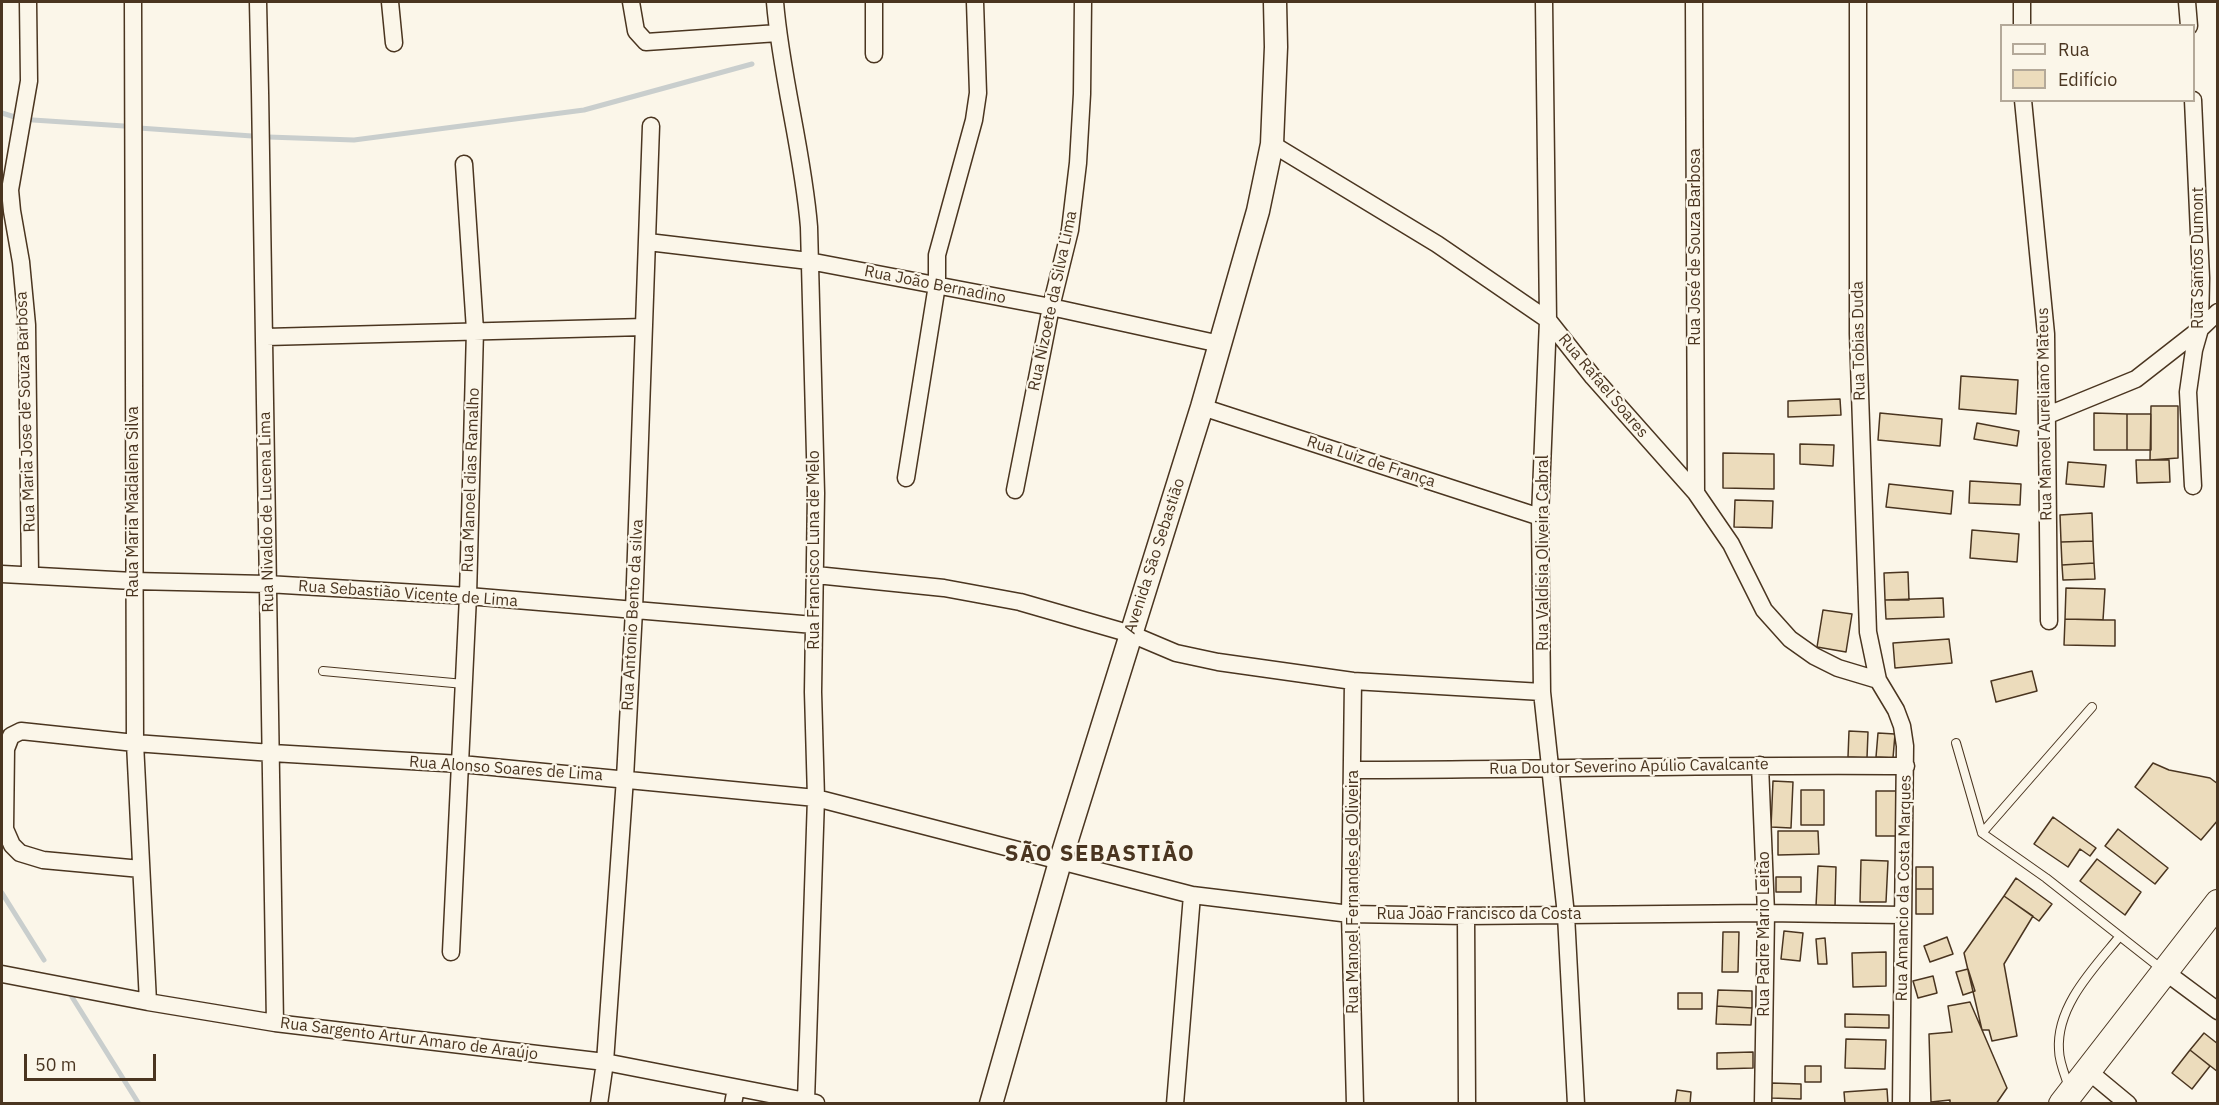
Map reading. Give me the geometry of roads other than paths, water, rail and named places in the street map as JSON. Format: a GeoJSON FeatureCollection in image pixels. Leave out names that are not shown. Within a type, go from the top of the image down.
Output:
{"type":"FeatureCollection","features":[{"type":"Feature","properties":{"kind":"main road","name":"Avenida São Sebastião"},"geometry":{"type":"LineString","coordinates":[[991,1104],[1060,862],[1202,407],[1258,211],[1272,144],[1276,47],[1275,2]]}},
{"type":"Feature","properties":{"kind":"main road"},"geometry":{"type":"LineString","coordinates":[[2066,1098],[2217,903]]}},
{"type":"Feature","properties":{"kind":"street","name":"Rua Maria Jose de Souza Barbosa"},"geometry":{"type":"LineString","coordinates":[[28,2],[29,81],[10,190],[21,262],[27,325],[30,574]]}},
{"type":"Feature","properties":{"kind":"street","name":"Raua Maria Madalena Silva"},"geometry":{"type":"LineString","coordinates":[[133,2],[135,743],[148,1002]]}},
{"type":"Feature","properties":{"kind":"street","name":"Rua Nivaldo de Lucena Lima"},"geometry":{"type":"LineString","coordinates":[[258,2],[266,337],[267,584],[272,753],[275,1023]]}},
{"type":"Feature","properties":{"kind":"street"},"geometry":{"type":"LineString","coordinates":[[390,2],[394,43]]}},
{"type":"Feature","properties":{"kind":"street"},"geometry":{"type":"LineString","coordinates":[[632,2],[636,31],[646,42],[778,33]]}},
{"type":"Feature","properties":{"kind":"street","name":"Rua Francisco Luna de Melo"},"geometry":{"type":"LineString","coordinates":[[775,2],[778,33],[806,188],[809,261],[816,493],[813,692],[816,798],[812,1102]]}},
{"type":"Feature","properties":{"kind":"street"},"geometry":{"type":"LineString","coordinates":[[874,2],[874,54]]}},
{"type":"Feature","properties":{"kind":"street"},"geometry":{"type":"LineString","coordinates":[[906,478],[937,285],[939,246],[964,157],[978,93],[975,2]]}},
{"type":"Feature","properties":{"kind":"street","name":"Rua Nizoete da Silva Lima"},"geometry":{"type":"LineString","coordinates":[[1015,490],[1050,307],[1070,230],[1078,163],[1082,94],[1083,2]]}},
{"type":"Feature","properties":{"kind":"street","name":"Rua Valdisia Oliveira Cabral"},"geometry":{"type":"LineString","coordinates":[[1544,2],[1548,320],[1540,517],[1542,692],[1566,915],[1576,1104]]}},
{"type":"Feature","properties":{"kind":"street","name":"Rua José de Souza Barbosa"},"geometry":{"type":"LineString","coordinates":[[1694,2],[1695,493]]}},
{"type":"Feature","properties":{"kind":"street","name":"Rua Tobias Duda"},"geometry":{"type":"LineString","coordinates":[[1858,2],[1858,322],[1868,632],[1878,680]]}},
{"type":"Feature","properties":{"kind":"street"},"geometry":{"type":"LineString","coordinates":[[2022,2],[2022,24]]}},
{"type":"Feature","properties":{"kind":"street"},"geometry":{"type":"LineString","coordinates":[[2187,2],[2189,24]]}},
{"type":"Feature","properties":{"kind":"street","name":"Rua Manoel Aureliano Mateus"},"geometry":{"type":"LineString","coordinates":[[2023,102],[2046,333],[2049,621]]}},
{"type":"Feature","properties":{"kind":"street","name":"Rua Santos Dumont"},"geometry":{"type":"LineString","coordinates":[[2193,102],[2200,232],[2200,329],[2192,360],[2188,392],[2193,486]]}},
{"type":"Feature","properties":{"kind":"street","name":"Rua Antonio Bento da silva"},"geometry":{"type":"LineString","coordinates":[[599,1104],[625,778],[634,610],[651,126]]}},
{"type":"Feature","properties":{"kind":"street","name":"Rua Rafael Soares"},"geometry":{"type":"LineString","coordinates":[[1272,144],[1437,244],[1548,320],[1593,377],[1695,493],[1731,544],[1764,610],[1790,639],[1814,656],[1838,668],[1878,680]]}},
{"type":"Feature","properties":{"kind":"street","name":"Rua Manoel dias Ramalho"},"geometry":{"type":"LineString","coordinates":[[451,952],[468,596],[475,330],[464,164]]}},
{"type":"Feature","properties":{"kind":"street","name":"Rua João Bernadino"},"geometry":{"type":"LineString","coordinates":[[648,242],[809,261],[1050,307],[1220,344]]}},
{"type":"Feature","properties":{"kind":"street"},"geometry":{"type":"LineString","coordinates":[[2048,415],[2136,379],[2200,329],[2217,312]]}},
{"type":"Feature","properties":{"kind":"street"},"geometry":{"type":"LineString","coordinates":[[266,337],[644,327]]}},
{"type":"Feature","properties":{"kind":"street","name":"Rua Luiz de França"},"geometry":{"type":"LineString","coordinates":[[1202,407],[1540,517]]}},
{"type":"Feature","properties":{"kind":"street","name":"Rua Sebastião Vicente de Lima"},"geometry":{"type":"LineString","coordinates":[[2,574],[267,584],[468,596],[814,625]]}},
{"type":"Feature","properties":{"kind":"street"},"geometry":{"type":"LineString","coordinates":[[816,575],[944,588],[1020,602],[1131,634],[1176,653],[1218,662],[1353,681],[1542,692]]}},
{"type":"Feature","properties":{"kind":"street","name":"Rua Amancio da Costa Marques"},"geometry":{"type":"LineString","coordinates":[[1878,680],[1896,710],[1902,726],[1906,766],[1901,1104]]}},
{"type":"Feature","properties":{"kind":"street","name":"Rua Manoel Fernandes de Oliveira"},"geometry":{"type":"LineString","coordinates":[[1353,681],[1350,914],[1355,1104]]}},
{"type":"Feature","properties":{"kind":"street","name":"Rua Alonso Soares de Lima"},"geometry":{"type":"LineString","coordinates":[[141,869],[43,860],[20,853],[12,845],[5,829],[6,749],[11,736],[21,731],[135,743],[461,764],[816,798],[1060,862]]}},
{"type":"Feature","properties":{"kind":"street","name":"Rua Doutor Severino Apúlio Cavalcante"},"geometry":{"type":"LineString","coordinates":[[1352,770],[1552,770],[1760,765],[1906,766]]}},
{"type":"Feature","properties":{"kind":"street","name":"Rua Padre Mario Leitão"},"geometry":{"type":"LineString","coordinates":[[1760,765],[1766,913],[1763,1104]]}},
{"type":"Feature","properties":{"kind":"street","name":"Rua João Francisco da Costa"},"geometry":{"type":"LineString","coordinates":[[1060,862],[1192,895],[1350,914],[1902,915]]}},
{"type":"Feature","properties":{"kind":"street"},"geometry":{"type":"LineString","coordinates":[[1175,1104],[1192,895]]}},
{"type":"Feature","properties":{"kind":"street"},"geometry":{"type":"LineString","coordinates":[[1466,916],[1467,1104]]}},
{"type":"Feature","properties":{"kind":"street"},"geometry":{"type":"LineString","coordinates":[[2164,971],[2217,1011]]}},
{"type":"Feature","properties":{"kind":"street","name":"Rua Sargento Artur Amaro de Araújo"},"geometry":{"type":"LineString","coordinates":[[2,974],[275,1023],[604,1062],[735,1096],[812,1102]]}},
{"type":"Feature","properties":{"kind":"street"},"geometry":{"type":"LineString","coordinates":[[2087,1070],[2128,1104]]}},
{"type":"Feature","properties":{"kind":"lane"},"geometry":{"type":"LineString","coordinates":[[323,671],[464,684]]}},
{"type":"Feature","properties":{"kind":"lane"},"geometry":{"type":"LineString","coordinates":[[1983,833],[2092,707]]}},
{"type":"Feature","properties":{"kind":"lane"},"geometry":{"type":"LineString","coordinates":[[1956,743],[1983,833],[2046,878],[2164,971]]}},
{"type":"Feature","properties":{"kind":"lane"},"geometry":{"type":"LineString","coordinates":[[2066,1098],[2058,1052],[2059,1034],[2066,1013],[2079,988],[2120,936]]}},
{"type":"Feature","properties":{"kind":"waterway"},"geometry":{"type":"LineString","coordinates":[[268,137],[354,140],[584,110],[752,64]]}},
{"type":"Feature","properties":{"kind":"waterway"},"geometry":{"type":"LineString","coordinates":[[2,113],[18,118]]}},
{"type":"Feature","properties":{"kind":"waterway"},"geometry":{"type":"LineString","coordinates":[[33,120],[124,126]]}},
{"type":"Feature","properties":{"kind":"waterway"},"geometry":{"type":"LineString","coordinates":[[139,128],[252,136]]}},
{"type":"Feature","properties":{"kind":"waterway"},"geometry":{"type":"LineString","coordinates":[[2,893],[44,960]]}},
{"type":"Feature","properties":{"kind":"waterway"},"geometry":{"type":"LineString","coordinates":[[72,997],[139,1104]]}},
{"type":"Feature","properties":{"kind":"district","name":"SÃO SEBASTIÃO"},"geometry":{"type":"Point","coordinates":[1100,855]}}]}
